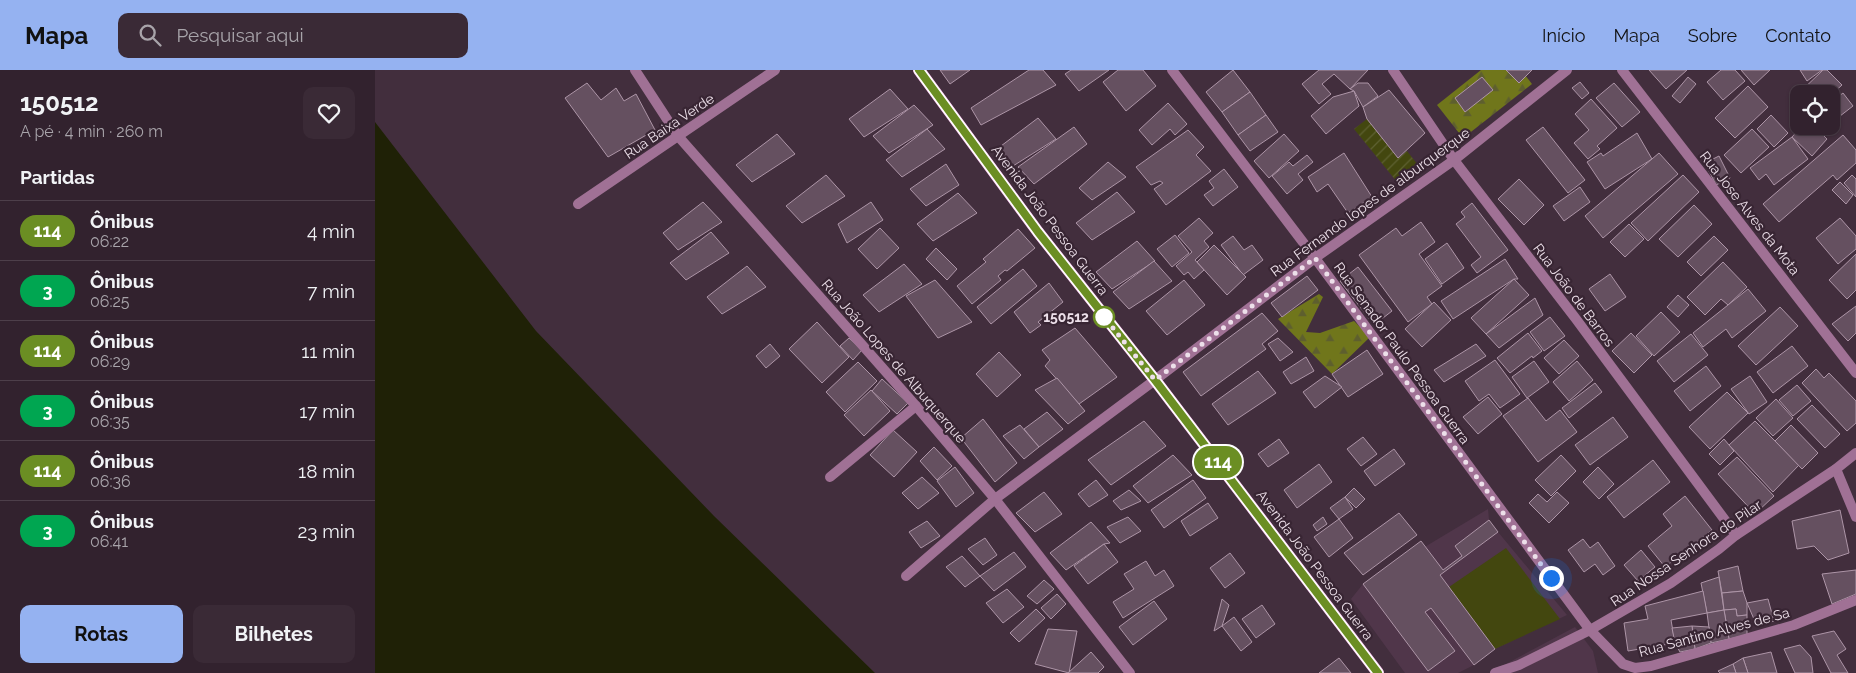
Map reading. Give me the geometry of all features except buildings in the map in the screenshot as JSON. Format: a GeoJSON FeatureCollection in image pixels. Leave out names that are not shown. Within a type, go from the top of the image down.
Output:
{"type":"FeatureCollection","features":[{"type":"Feature","properties":{"kind":"main road","name":"Avenida João Pessoa Guerra"},"geometry":{"type":"LineString","coordinates":[[919,70],[1038,232],[1155,380],[1378,673]]}},
{"type":"Feature","properties":{"kind":"street","name":"Rua João Lopes de Albuquerque"},"geometry":{"type":"LineString","coordinates":[[635,70],[678,136],[916,406],[995,499],[1130,673]]}},
{"type":"Feature","properties":{"kind":"street","name":"Rua Baixa Verde"},"geometry":{"type":"LineString","coordinates":[[578,204],[775,70]]}},
{"type":"Feature","properties":{"kind":"street","name":"Rua Senador Paulo Pessoa Guerra"},"geometry":{"type":"LineString","coordinates":[[1172,70],[1315,258],[1590,630]]}},
{"type":"Feature","properties":{"kind":"street","name":"Rua João de Barros"},"geometry":{"type":"LineString","coordinates":[[1393,70],[1453,160],[1576,319],[1736,535]]}},
{"type":"Feature","properties":{"kind":"street","name":"Rua Fernando lopes de alburquerque"},"geometry":{"type":"LineString","coordinates":[[906,576],[995,499],[1315,258],[1453,160],[1567,70]]}},
{"type":"Feature","properties":{"kind":"street","name":"Rua Jose Alves da Mota"},"geometry":{"type":"LineString","coordinates":[[1623,70],[1856,373]]}},
{"type":"Feature","properties":{"kind":"street"},"geometry":{"type":"LineString","coordinates":[[830,477],[916,406]]}},
{"type":"Feature","properties":{"kind":"street","name":"Rua Nossa Senhora do Pilar"},"geometry":{"type":"LineString","coordinates":[[1495,673],[1519,665],[1590,630],[1671,583],[1736,535],[1836,470],[1856,453]]}},
{"type":"Feature","properties":{"kind":"street"},"geometry":{"type":"LineString","coordinates":[[1836,470],[1856,517]]}},
{"type":"Feature","properties":{"kind":"street","name":"Rua Santino Alves de Sa"},"geometry":{"type":"LineString","coordinates":[[1590,630],[1623,664],[1635,668],[1651,666],[1794,625],[1856,600]]}},
{"type":"Feature","properties":{"kind":"shaded area"},"geometry":{"type":"Polygon","coordinates":[[[375,122],[536,331],[714,516],[875,673],[375,673],[375,122]]]}},
{"type":"Feature","properties":{"kind":"shaded area"},"geometry":{"type":"Polygon","coordinates":[[[1488,509],[1489,520],[1567,615],[1495,649],[1474,665],[1458,673],[1405,673],[1351,599],[1363,584],[1488,509]]]}},
{"type":"Feature","properties":{"kind":"shaded area"},"geometry":{"type":"Polygon","coordinates":[[[1575,627],[1593,651],[1598,673],[1489,673],[1575,627]]]}},
{"type":"Feature","properties":{"kind":"green space"},"geometry":{"type":"Polygon","coordinates":[[[1481,70],[1521,70],[1532,84],[1467,135],[1459,133],[1437,105],[1481,70]]]}},
{"type":"Feature","properties":{"kind":"green space"},"geometry":{"type":"Polygon","coordinates":[[[1367,119],[1398,158],[1407,151],[1418,165],[1397,182],[1354,129],[1367,119]]]}},
{"type":"Feature","properties":{"kind":"green space"},"geometry":{"type":"Polygon","coordinates":[[[1319,294],[1323,297],[1306,332],[1320,333],[1354,321],[1370,337],[1332,374],[1278,319],[1319,294]]]}},
{"type":"Feature","properties":{"kind":"green space"},"geometry":{"type":"Polygon","coordinates":[[[1506,548],[1560,619],[1495,649],[1449,587],[1506,548]]]}},
{"type":"Feature","properties":{"kind":"bus line","name":"114"},"geometry":{"type":"LineString","coordinates":[[919,70],[1038,232],[1155,380],[1378,673]]}},
{"type":"Feature","properties":{"kind":"place","name":"150512"},"geometry":{"type":"Point","coordinates":[1104,317]}},
{"type":"Feature","properties":{"kind":"route"},"geometry":{"type":"LineString","coordinates":[[1104,317],[1100,312],[1155,380],[1315,258],[1551,578]]}}]}
